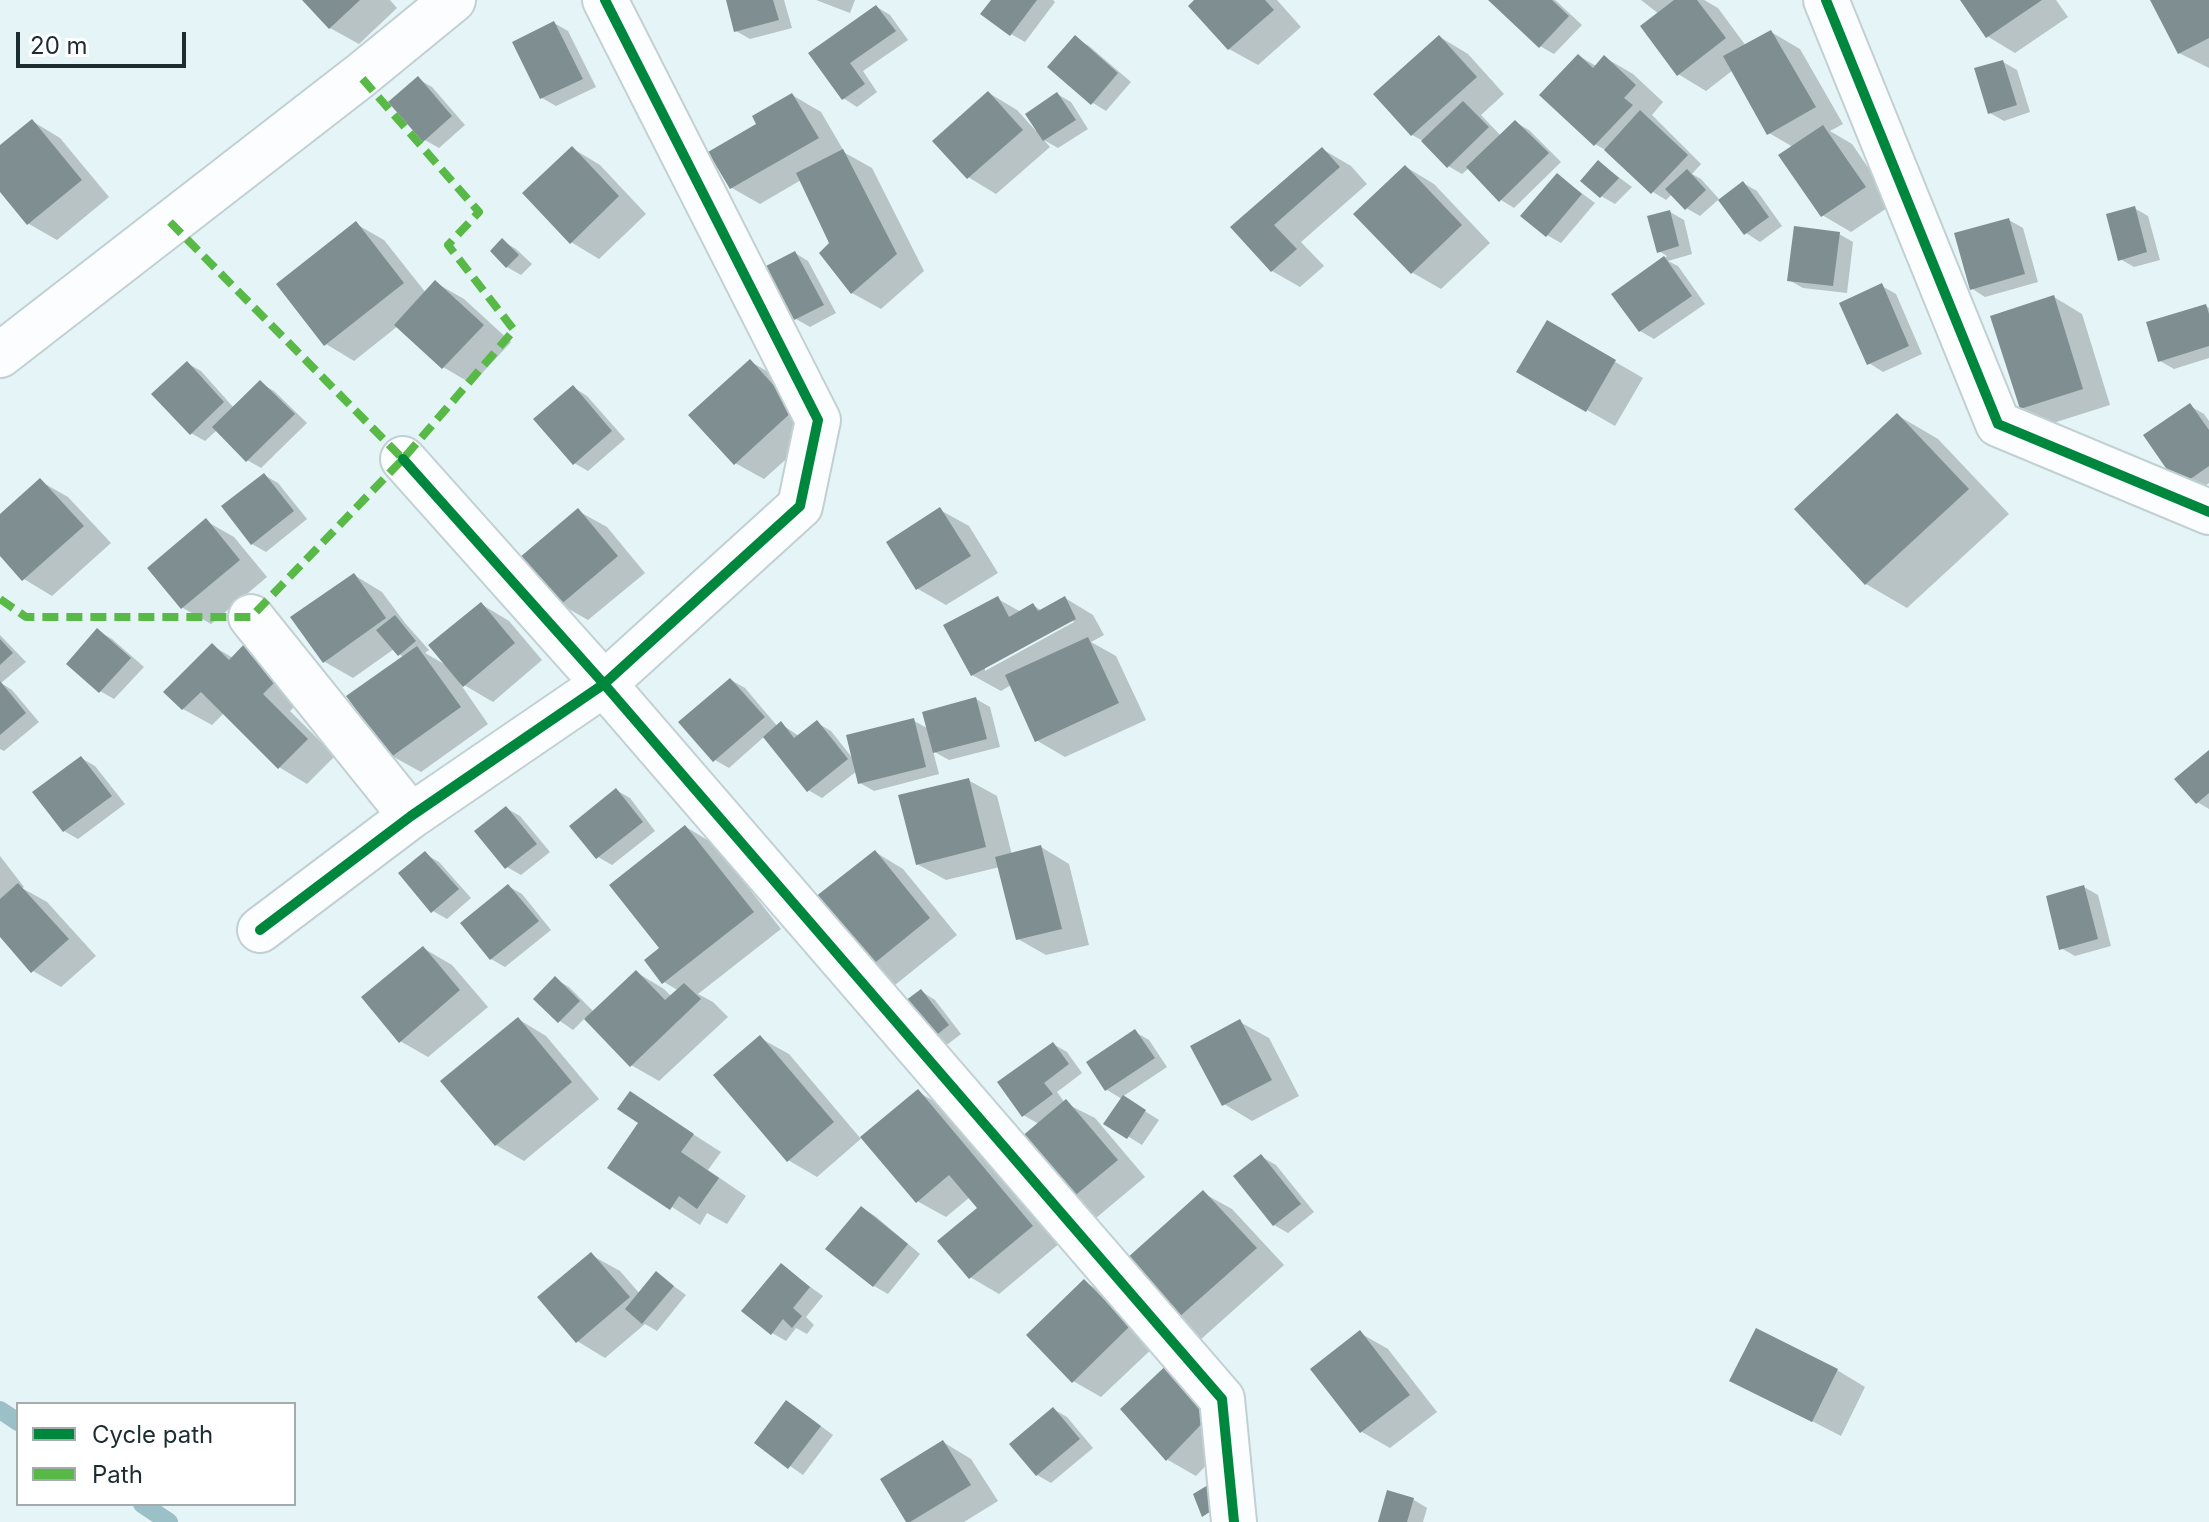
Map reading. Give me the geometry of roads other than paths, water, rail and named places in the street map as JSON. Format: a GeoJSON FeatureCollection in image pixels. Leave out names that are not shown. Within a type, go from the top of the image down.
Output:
{"type":"FeatureCollection","features":[{"type":"Feature","properties":{"kind":"street"},"geometry":{"type":"LineString","coordinates":[[0,355],[360,76],[453,0]]}},
{"type":"Feature","properties":{"kind":"street"},"geometry":{"type":"LineString","coordinates":[[260,930],[411,816],[604,684],[800,506],[818,420],[605,0]]}},
{"type":"Feature","properties":{"kind":"street"},"geometry":{"type":"LineString","coordinates":[[1826,0],[1998,424],[2209,512]]}},
{"type":"Feature","properties":{"kind":"street"},"geometry":{"type":"LineString","coordinates":[[403,459],[604,684],[1222,1399],[1234,1522]]}},
{"type":"Feature","properties":{"kind":"street"},"geometry":{"type":"LineString","coordinates":[[251,617],[411,816]]}},
{"type":"Feature","properties":{"kind":"waterway"},"geometry":{"type":"LineString","coordinates":[[0,1410],[16,1421]]}},
{"type":"Feature","properties":{"kind":"waterway"},"geometry":{"type":"LineString","coordinates":[[145,1506],[169,1522]]}}]}
